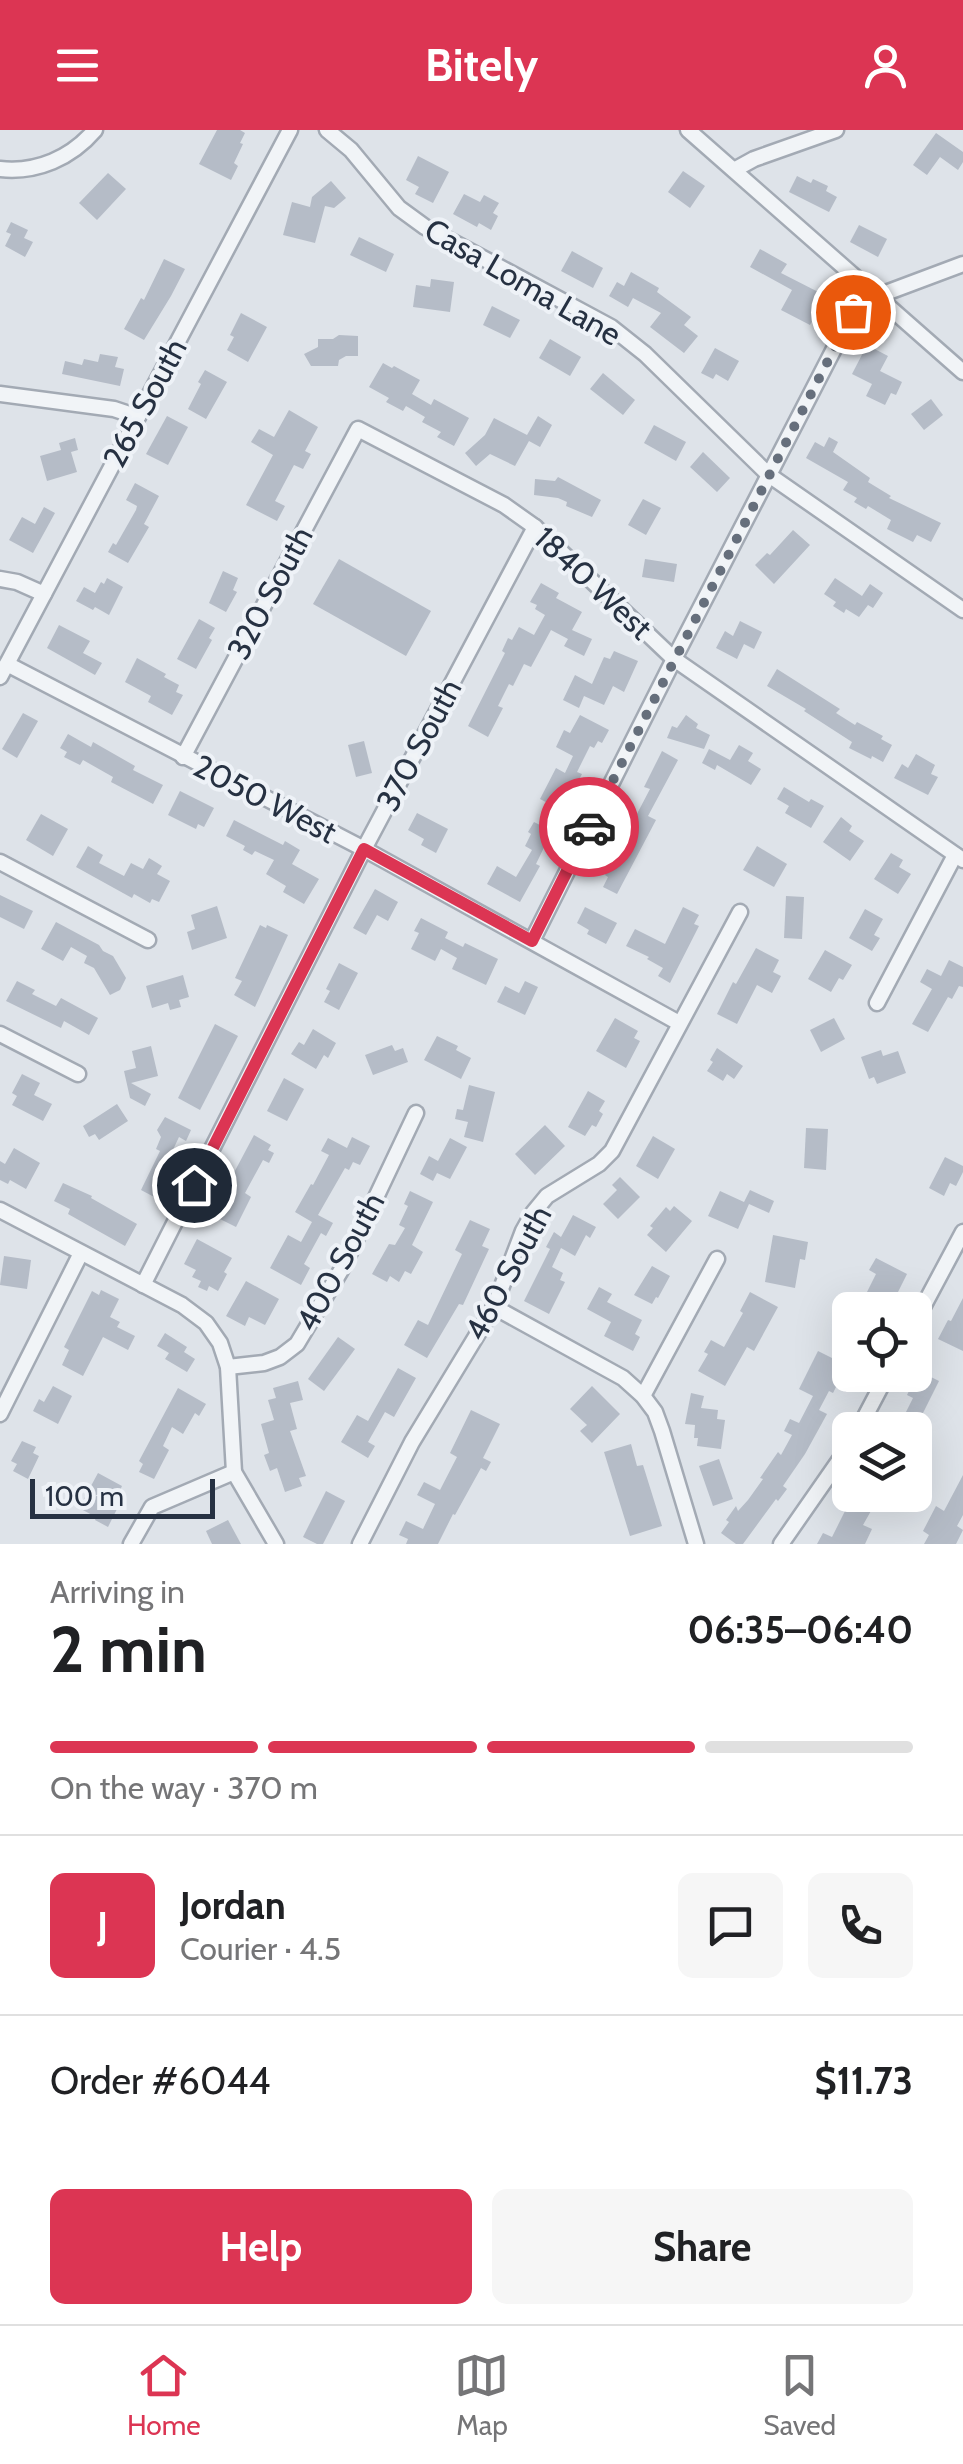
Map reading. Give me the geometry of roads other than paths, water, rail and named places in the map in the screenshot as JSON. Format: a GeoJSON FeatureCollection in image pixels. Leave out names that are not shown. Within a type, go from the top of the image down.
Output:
{"type":"FeatureCollection","features":[{"type":"Feature","properties":{"kind":"street"},"geometry":{"type":"LineString","coordinates":[[0,169],[32,169],[58,160],[96,130]]}},
{"type":"Feature","properties":{"kind":"street","name":"265 South"},"geometry":{"type":"LineString","coordinates":[[3,670],[290,130]]}},
{"type":"Feature","properties":{"kind":"street","name":"Casa Loma Lane"},"geometry":{"type":"LineString","coordinates":[[327,130],[351,150],[399,208],[425,228],[611,327],[671,379],[769,475],[963,610]]}},
{"type":"Feature","properties":{"kind":"street"},"geometry":{"type":"LineString","coordinates":[[688,130],[963,372]]}},
{"type":"Feature","properties":{"kind":"street"},"geometry":{"type":"LineString","coordinates":[[734,170],[836,130]]}},
{"type":"Feature","properties":{"kind":"street"},"geometry":{"type":"LineString","coordinates":[[532,941],[853,312],[875,297],[963,264]]}},
{"type":"Feature","properties":{"kind":"street"},"geometry":{"type":"LineString","coordinates":[[0,394],[114,409],[138,417]]}},
{"type":"Feature","properties":{"kind":"street","name":"1840 West"},"geometry":{"type":"LineString","coordinates":[[358,429],[504,505],[535,527],[674,659],[959,857]]}},
{"type":"Feature","properties":{"kind":"street","name":"320 South"},"geometry":{"type":"LineString","coordinates":[[183,757],[358,429]]}},
{"type":"Feature","properties":{"kind":"street","name":"370 South"},"geometry":{"type":"LineString","coordinates":[[143,1286],[364,849],[535,527]]}},
{"type":"Feature","properties":{"kind":"street"},"geometry":{"type":"LineString","coordinates":[[0,579],[44,594]]}},
{"type":"Feature","properties":{"kind":"street","name":"2050 West"},"geometry":{"type":"LineString","coordinates":[[3,670],[364,849],[680,1023]]}},
{"type":"Feature","properties":{"kind":"street"},"geometry":{"type":"LineString","coordinates":[[877,1003],[959,857]]}},
{"type":"Feature","properties":{"kind":"street"},"geometry":{"type":"LineString","coordinates":[[0,862],[148,940]]}},
{"type":"Feature","properties":{"kind":"street","name":"460 South"},"geometry":{"type":"LineString","coordinates":[[360,1544],[412,1442],[494,1307],[533,1213],[547,1196],[599,1164],[612,1151],[740,912]]}},
{"type":"Feature","properties":{"kind":"street"},"geometry":{"type":"LineString","coordinates":[[0,1034],[78,1074]]}},
{"type":"Feature","properties":{"kind":"street","name":"400 South"},"geometry":{"type":"LineString","coordinates":[[228,1367],[264,1363],[297,1344],[343,1267],[416,1113]]}},
{"type":"Feature","properties":{"kind":"street"},"geometry":{"type":"LineString","coordinates":[[0,1210],[182,1305],[206,1324],[220,1343],[228,1367],[234,1472],[276,1544]]}},
{"type":"Feature","properties":{"kind":"street"},"geometry":{"type":"LineString","coordinates":[[931,1292],[963,1232]]}},
{"type":"Feature","properties":{"kind":"street"},"geometry":{"type":"LineString","coordinates":[[0,1414],[81,1253]]}},
{"type":"Feature","properties":{"kind":"street"},"geometry":{"type":"LineString","coordinates":[[644,1396],[717,1259]]}},
{"type":"Feature","properties":{"kind":"street"},"geometry":{"type":"LineString","coordinates":[[494,1307],[623,1378],[644,1396],[662,1431],[696,1544]]}},
{"type":"Feature","properties":{"kind":"street"},"geometry":{"type":"LineString","coordinates":[[781,1544],[832,1471]]}},
{"type":"Feature","properties":{"kind":"street"},"geometry":{"type":"LineString","coordinates":[[130,1544],[152,1508],[234,1472]]}}]}
